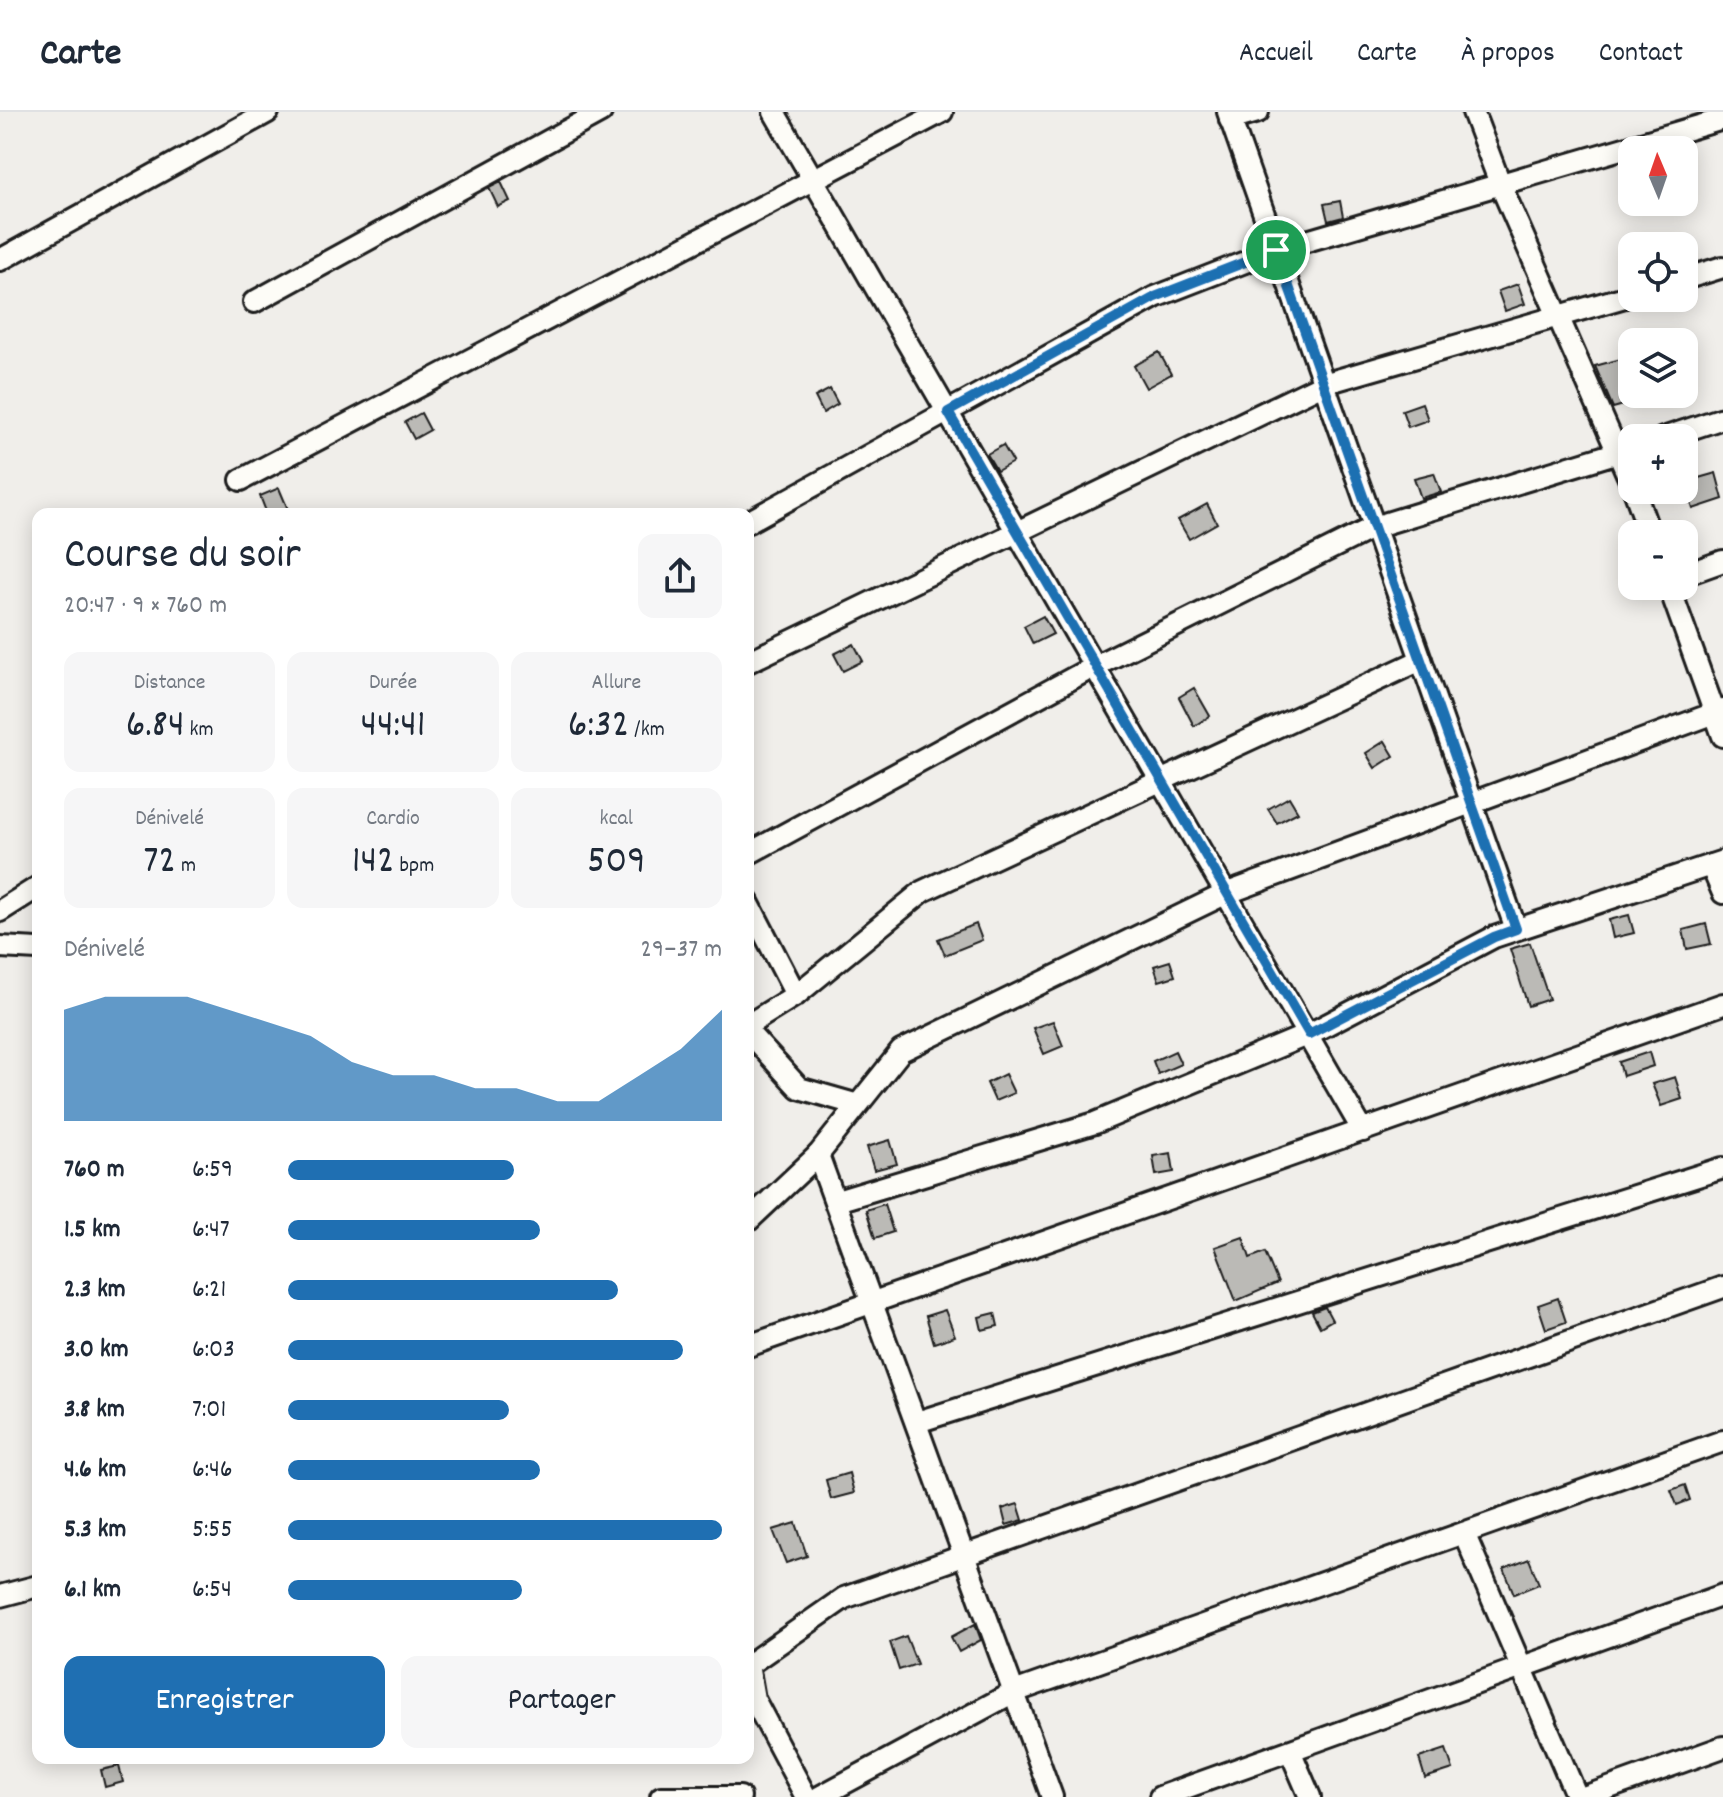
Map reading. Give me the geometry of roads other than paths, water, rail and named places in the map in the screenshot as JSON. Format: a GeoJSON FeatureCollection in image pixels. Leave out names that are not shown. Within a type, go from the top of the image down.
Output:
{"type":"FeatureCollection","features":[{"type":"Feature","properties":{"kind":"street"},"geometry":{"type":"LineString","coordinates":[[0,260],[268,112]]}},
{"type":"Feature","properties":{"kind":"street"},"geometry":{"type":"LineString","coordinates":[[254,302],[601,112]]}},
{"type":"Feature","properties":{"kind":"street"},"geometry":{"type":"LineString","coordinates":[[774,112],[1363,1131]]}},
{"type":"Feature","properties":{"kind":"street"},"geometry":{"type":"LineString","coordinates":[[241,480],[942,112]]}},
{"type":"Feature","properties":{"kind":"street"},"geometry":{"type":"LineString","coordinates":[[1258,112],[1229,116],[1516,929]]}},
{"type":"Feature","properties":{"kind":"street"},"geometry":{"type":"LineString","coordinates":[[1473,112],[1501,186],[1559,318],[1618,434]]}},
{"type":"Feature","properties":{"kind":"street"},"geometry":{"type":"LineString","coordinates":[[754,519],[1155,297],[1276,250],[1723,119]]}},
{"type":"Feature","properties":{"kind":"street"},"geometry":{"type":"LineString","coordinates":[[1698,275],[1723,267]]}},
{"type":"Feature","properties":{"kind":"street"},"geometry":{"type":"LineString","coordinates":[[754,659],[1323,384],[1618,299]]}},
{"type":"Feature","properties":{"kind":"street"},"geometry":{"type":"LineString","coordinates":[[1698,426],[1723,418]]}},
{"type":"Feature","properties":{"kind":"street"},"geometry":{"type":"LineString","coordinates":[[754,851],[1095,666],[1374,527],[1618,452]]}},
{"type":"Feature","properties":{"kind":"street"},"geometry":{"type":"LineString","coordinates":[[1698,570],[1723,561]]}},
{"type":"Feature","properties":{"kind":"street"},"geometry":{"type":"LineString","coordinates":[[1675,600],[1719,712],[1723,736]]}},
{"type":"Feature","properties":{"kind":"street"},"geometry":{"type":"LineString","coordinates":[[754,1021],[796,995],[923,891],[1421,660]]}},
{"type":"Feature","properties":{"kind":"street"},"geometry":{"type":"LineString","coordinates":[[754,1215],[818,1155],[855,1104],[901,1051],[1225,894],[1719,712]]}},
{"type":"Feature","properties":{"kind":"street"},"geometry":{"type":"LineString","coordinates":[[837,1201],[1095,1123],[1309,1034],[1494,937],[1516,929],[1717,863],[1723,893]]}},
{"type":"Feature","properties":{"kind":"street"},"geometry":{"type":"LineString","coordinates":[[0,911],[32,891]]}},
{"type":"Feature","properties":{"kind":"street"},"geometry":{"type":"LineString","coordinates":[[754,914],[796,995]]}},
{"type":"Feature","properties":{"kind":"street"},"geometry":{"type":"LineString","coordinates":[[0,947],[32,949]]}},
{"type":"Feature","properties":{"kind":"street"},"geometry":{"type":"LineString","coordinates":[[754,1344],[1723,1004]]}},
{"type":"Feature","properties":{"kind":"street"},"geometry":{"type":"LineString","coordinates":[[754,1039],[799,1088],[855,1104]]}},
{"type":"Feature","properties":{"kind":"street"},"geometry":{"type":"LineString","coordinates":[[818,1155],[1052,1797]]}},
{"type":"Feature","properties":{"kind":"street"},"geometry":{"type":"LineString","coordinates":[[917,1422],[1723,1168]]}},
{"type":"Feature","properties":{"kind":"street"},"geometry":{"type":"LineString","coordinates":[[754,1661],[844,1598],[1723,1287]]}},
{"type":"Feature","properties":{"kind":"street"},"geometry":{"type":"LineString","coordinates":[[819,1797],[1014,1692],[1723,1441]]}},
{"type":"Feature","properties":{"kind":"street"},"geometry":{"type":"LineString","coordinates":[[1464,1533],[1577,1797]]}},
{"type":"Feature","properties":{"kind":"street"},"geometry":{"type":"LineString","coordinates":[[0,1596],[32,1588]]}},
{"type":"Feature","properties":{"kind":"street"},"geometry":{"type":"LineString","coordinates":[[1160,1797],[1291,1753],[1521,1666],[1723,1595]]}},
{"type":"Feature","properties":{"kind":"street"},"geometry":{"type":"LineString","coordinates":[[754,1702],[806,1797]]}},
{"type":"Feature","properties":{"kind":"street"},"geometry":{"type":"LineString","coordinates":[[1584,1797],[1723,1747]]}},
{"type":"Feature","properties":{"kind":"street"},"geometry":{"type":"LineString","coordinates":[[1291,1753],[1310,1797]]}},
{"type":"Feature","properties":{"kind":"street"},"geometry":{"type":"LineString","coordinates":[[661,1797],[740,1797]]}}]}
